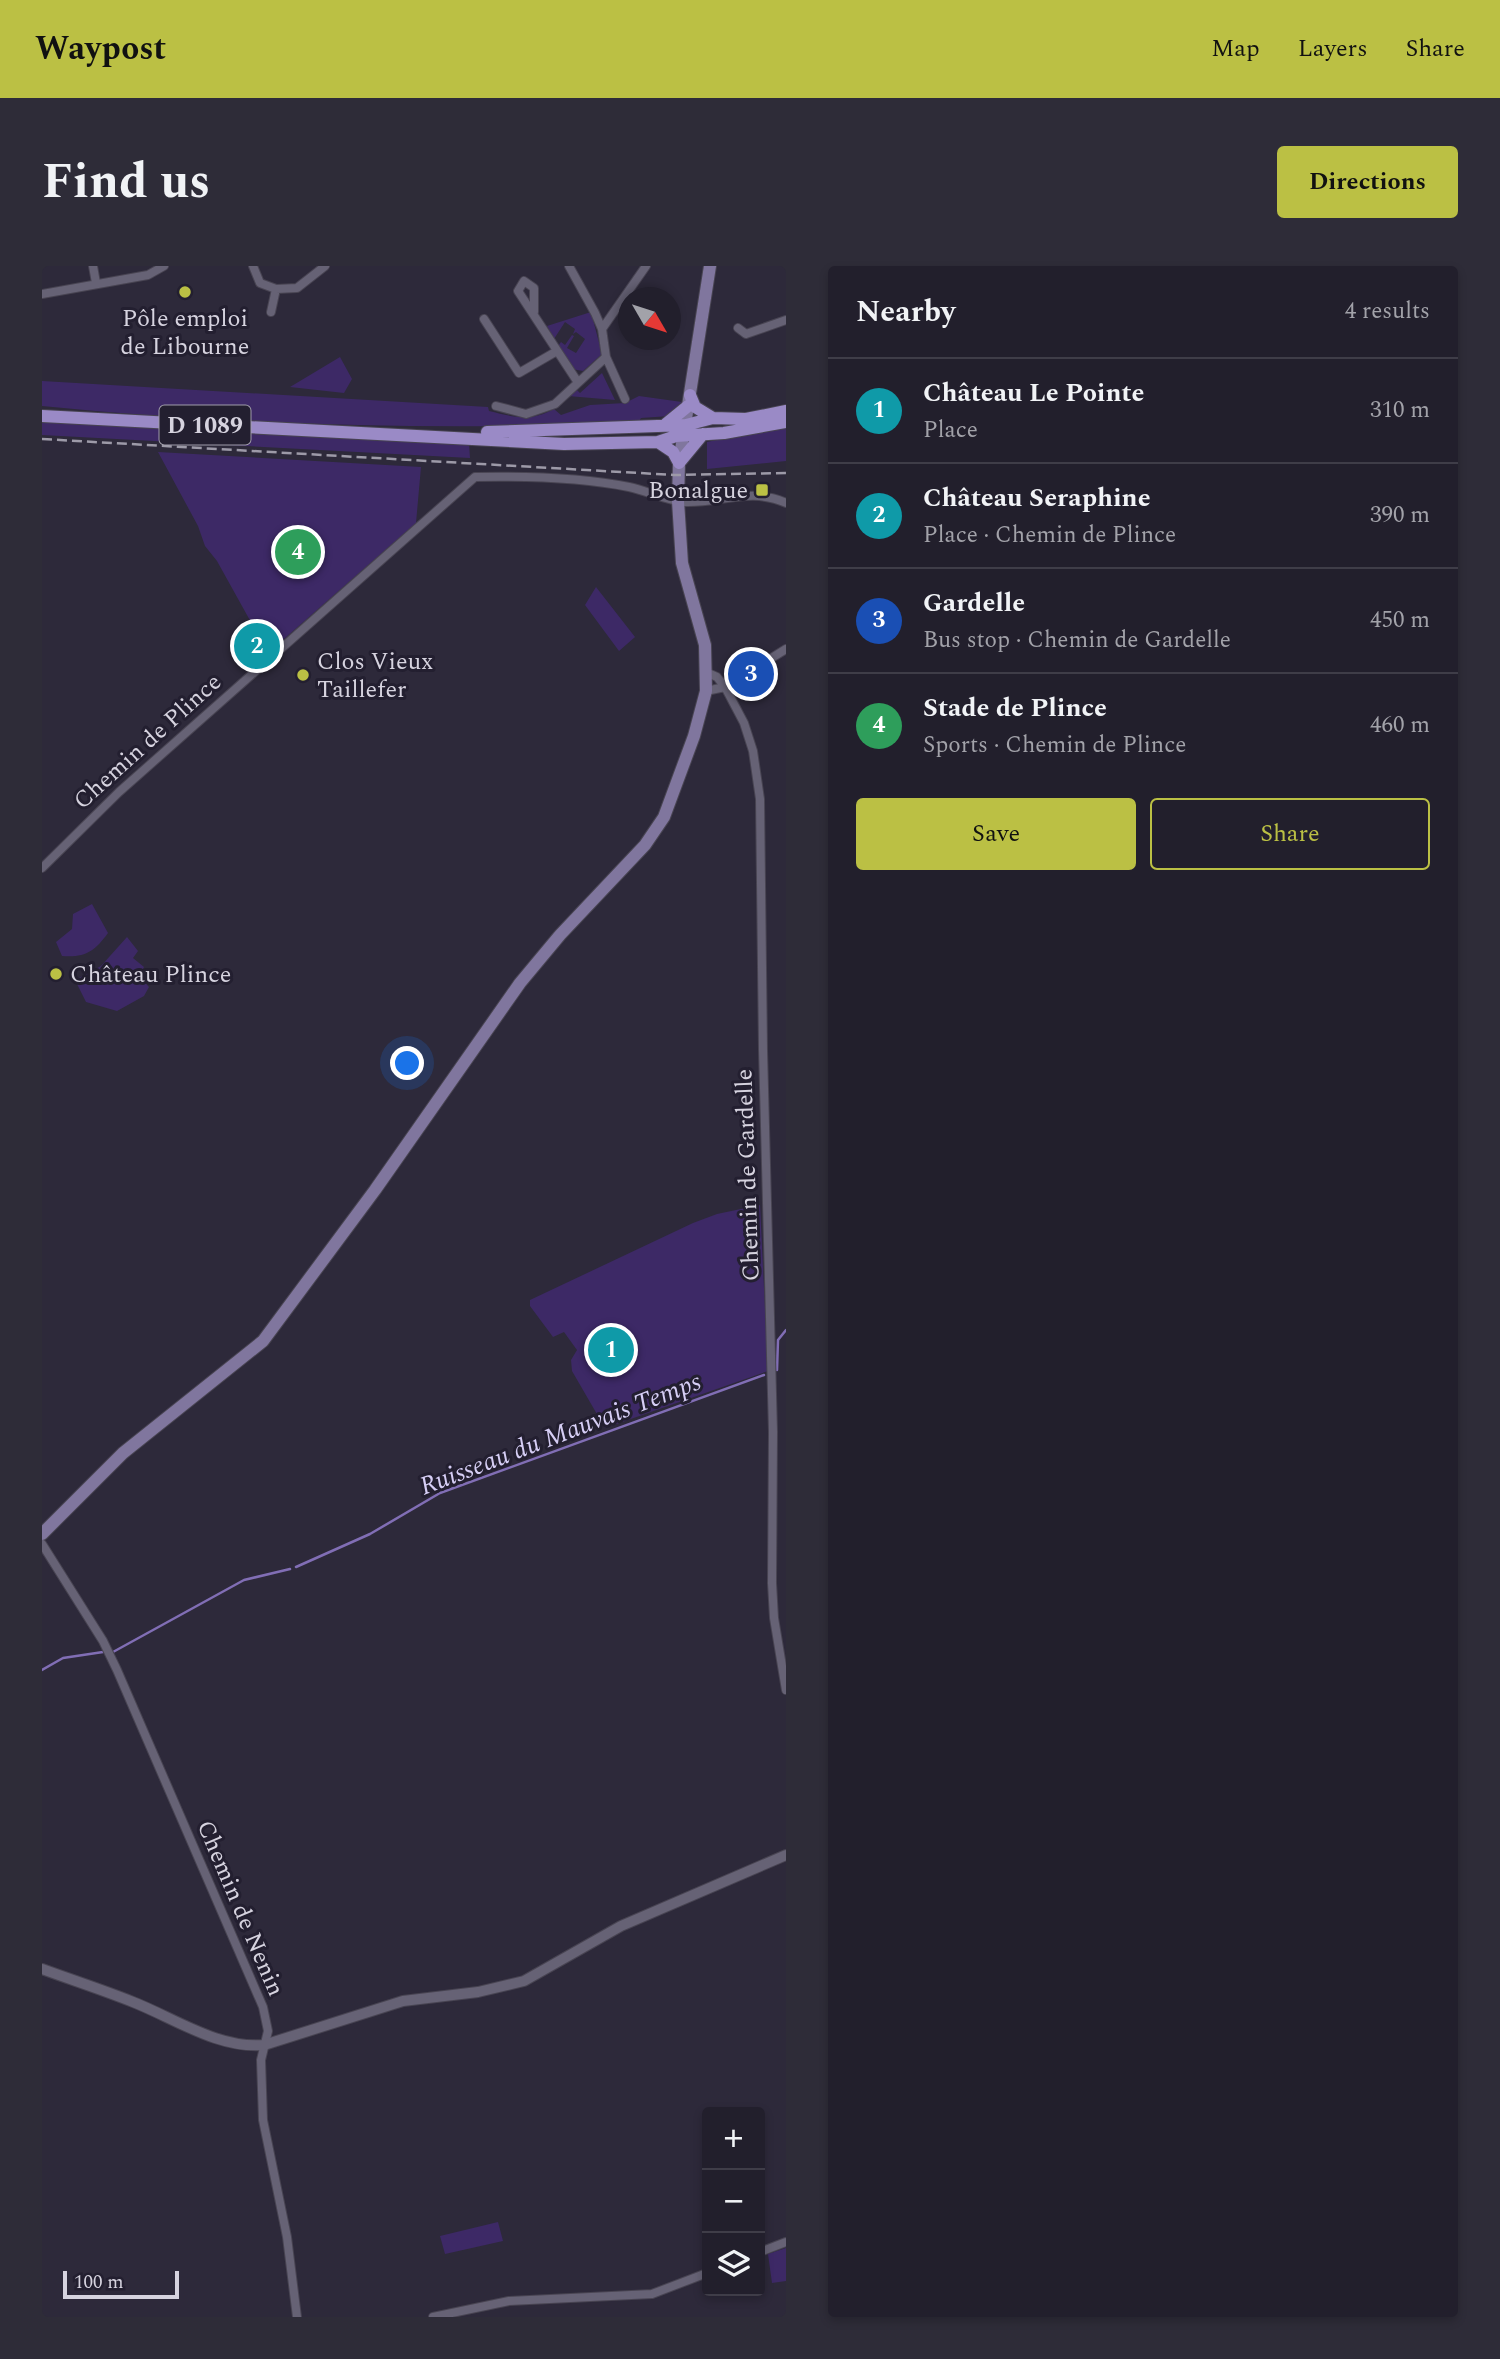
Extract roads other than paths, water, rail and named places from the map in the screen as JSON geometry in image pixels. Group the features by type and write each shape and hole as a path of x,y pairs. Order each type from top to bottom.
{"main road":[{"path":"42,1534 123,1453 263,1341 375,1190 520,983 645,845 664,817 694,736 708,673 705,645 682,563 678,501 679,463 710,266"},
{"path":"689,401 713,418"},
{"path":"666,424 689,401"},
{"name":"D 1089","path":"627,440 641,434 692,429 786,411"},
{"name":"D 1089","path":"42,416 564,444 627,440 658,442 713,418 746,419"},
{"name":"D 1089","path":"389,434 666,424 703,434 786,422"},
{"path":"679,463 703,434"},
{"path":"658,442 673,452 679,463"}],"street":[{"path":"93,266 96,283"},
{"path":"42,294 164,266"},
{"path":"253,266 260,283 276,289 297,288 325,266"},
{"path":"569,266 602,328 606,357 625,399"},
{"path":"602,328 646,266"},
{"path":"271,312 276,289"},
{"path":"534,312 577,381"},
{"path":"484,319 519,373 556,351"},
{"path":"738,328 747,334 786,320"},
{"path":"496,405 526,414 555,404 606,357"},
{"name":"Chemin de Plince","path":"42,868 119,792 472,479 577,480 629,487 678,501"},
{"path":"678,501 738,494 774,497 786,503"},
{"path":"706,691 725,687 786,649"},
{"name":"Chemin de Gardelle","path":"708,673 717,677 725,687 744,723 753,751 760,799 763,1050 773,1432 772,1583 774,1618 786,1690"},
{"name":"Chemin de Nenin","path":"42,1544 103,1641 255,1984 268,2031 261,2060 263,2120 287,2236 297,2317"},
{"path":"42,1969 132,2002 207,2035 249,2046 264,2045 403,2001 478,1992 524,1981 621,1926 786,1855"},
{"path":"765,2250 786,2242"},
{"path":"433,2317 509,2301 652,2294 702,2275"}],"waterway":[{"name":"Ruisseau du Mauvais Temps","path":"777,1370 778,1340 786,1330"},
{"name":"Ruisseau du Mauvais Temps","path":"296,1567 370,1534 440,1493 764,1375"},
{"name":"Ruisseau du Mauvais Temps","path":"113,1652 244,1580 290,1569"},
{"name":"Ruisseau du Mauvais Temps","path":"42,1670 63,1658 103,1652"}],"railway":[{"path":"42,439 674,475 786,473"}],"place":[{"name":"Pôle emploi de Libourne","path":"185,292"},
{"name":"Bonalgue","path":"762,490"},
{"name":"Stade de Plince","path":"298,552"},
{"name":"Château Seraphine","path":"257,646"},
{"name":"Gardelle","path":"751,674"},
{"name":"Clos Vieux Taillefer","path":"303,675"},
{"name":"Château Plince","path":"56,974"},
{"name":"Château Le Pointe","path":"611,1350"}]}
